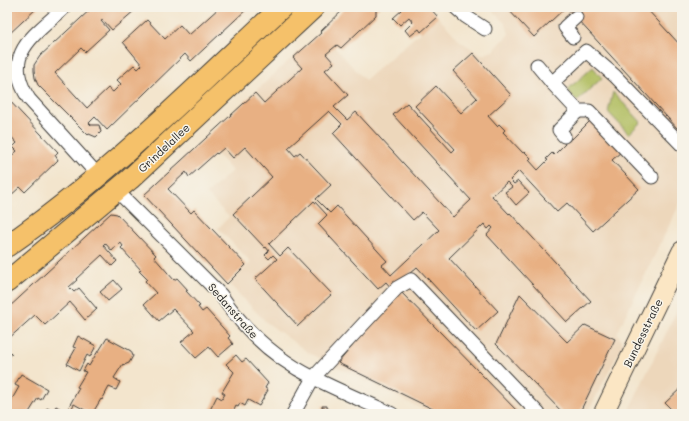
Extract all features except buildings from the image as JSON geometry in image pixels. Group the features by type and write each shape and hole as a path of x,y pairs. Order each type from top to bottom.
{"main road":[{"name":"Grindelallee","path":"7,246 55,212 132,146 282,7"},
{"name":"Grindelallee","path":"7,282 117,191 166,147 314,7"}],"street":[{"path":"65,7 26,43 22,49 18,63 20,82 29,99 98,175"},
{"path":"455,7 465,16 485,29"},
{"path":"576,17 565,27 586,51 616,76 682,145"},
{"path":"552,83 586,51"},
{"path":"536,65 578,111"},
{"path":"564,136 558,130 578,111 589,110 652,177"},
{"name":"Sedanstraße","path":"117,191 221,295 229,307 252,334 284,360 313,378 392,414"},
{"name":"Bundesstraße","path":"603,414 682,251"},
{"path":"293,414 313,378 397,288 411,280 539,414"}],"shaded area":[{"path":"488,7 682,7 682,199 617,333 623,344 587,414 432,414 309,353 266,322 229,284 251,262 218,228 229,217 207,194 232,171 204,139 320,32 365,80 438,17 460,41 482,55 493,51 509,34 506,24"},
{"path":"682,300 682,414 627,414"}],"green space":[{"path":"593,67 602,78 577,101 567,90"},
{"path":"613,92 641,122 629,134 608,112"}]}
